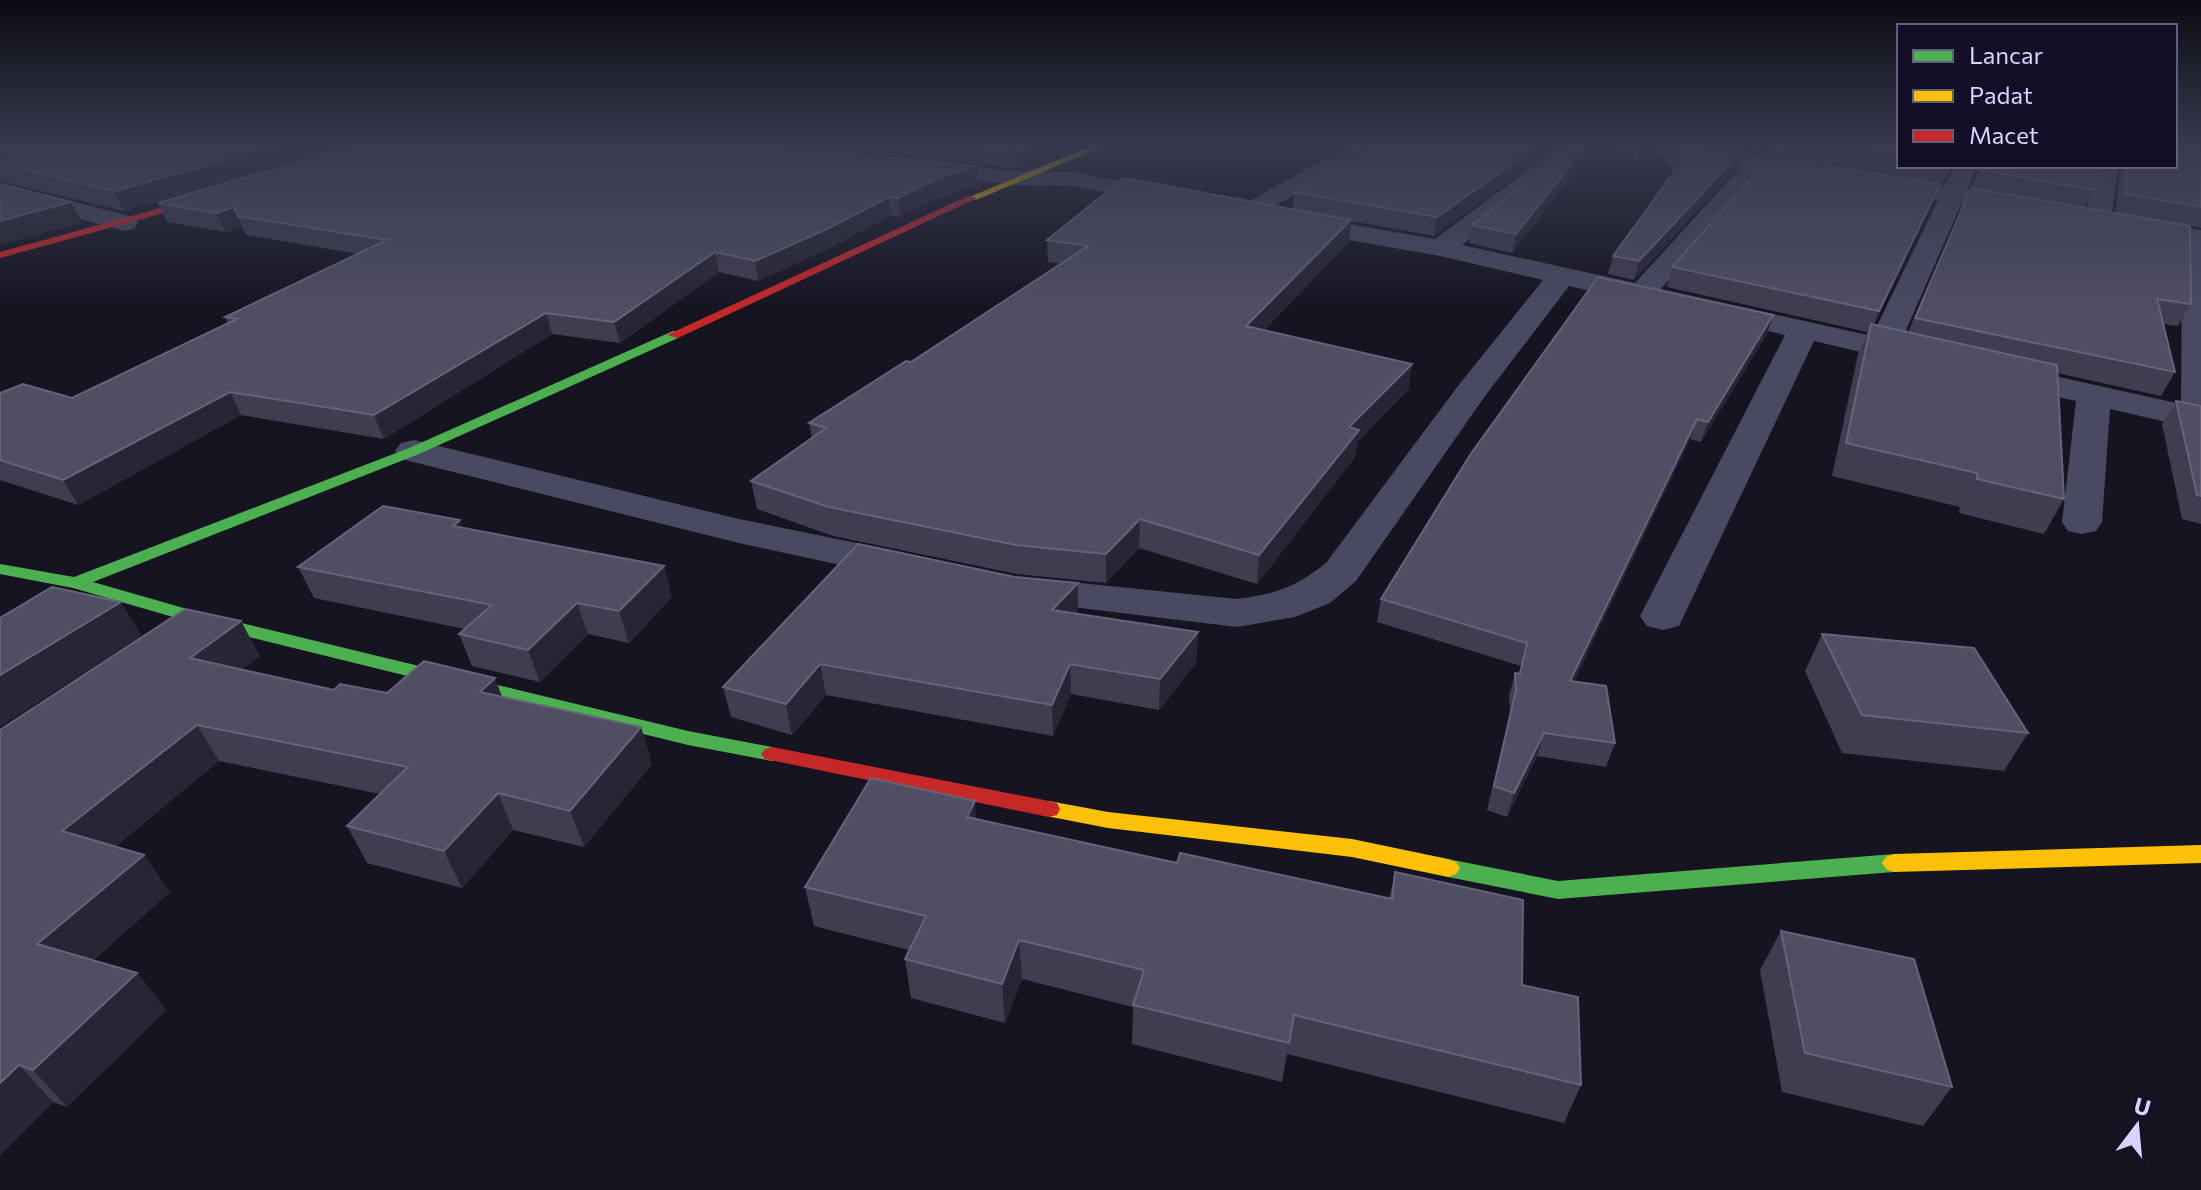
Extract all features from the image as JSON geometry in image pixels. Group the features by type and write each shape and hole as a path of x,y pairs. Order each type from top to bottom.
{"street":[{"path":"36,200 125,223"},
{"path":"0,255 203,200"},
{"path":"76,583 414,451 965,200"},
{"path":"1176,200 1188,202"},
{"path":"1246,213 1270,200"},
{"path":"1440,248 1504,200"},
{"path":"1642,293 1725,200"},
{"path":"1883,347 1951,200"},
{"path":"1217,208 1440,248 2200,419 2198,237 1979,200"},
{"path":"2098,220 2101,200"},
{"path":"987,583 1017,590 1237,613 1279,607 1314,594 1341,572 1473,389 1562,275"},
{"path":"1663,616 1804,329"},
{"path":"2082,522 2094,395"},
{"path":"414,451 739,531 940,573"},
{"path":"0,569 76,583 204,620 688,738 1108,820 1352,848 1558,890 1836,870 1922,860 2201,854"},
{"path":"153,654 204,620"}],"building":[{"path":"0,200 71,202 0,221"},
{"path":"170,200 884,200 755,261 715,252 614,322 546,313 374,415 230,392 63,480 0,460 0,393 23,384 72,398 237,319 225,317 387,240 238,216 234,207 216,213 158,203"},
{"path":"1097,200 1240,200 1351,220 1246,326 1412,364 1349,427 1359,430 1259,555 1140,519 1106,554 1016,545 829,507 751,481 826,428 809,423 906,361 911,362 1088,246 1047,240"},
{"path":"1337,200 1462,200 1437,217"},
{"path":"1504,200 1543,200 1516,234 1472,225"},
{"path":"1654,200 1697,200 1639,261 1613,256"},
{"path":"1732,200 1933,200 1879,311 1672,267"},
{"path":"1966,200 2037,200 2190,226 2191,304 2157,299 2175,372 1915,318"},
{"path":"2157,200 2201,200 2201,207"},
{"path":"1598,277 1773,315 1708,422 1697,419 1570,681 1606,686 1615,743 1544,733 1514,793 1494,786 1516,690 1515,673 1520,674 1527,643 1381,599 1470,455"},
{"path":"1871,324 2057,365 2064,499 1977,479 1977,473 1846,443"},
{"path":"2176,401 2201,406 2201,496 2197,495"},
{"path":"383,506 460,520 453,526 664,566 619,611 577,603 528,650 459,634 492,605 298,567"},
{"path":"858,544 1015,577 1078,583 1052,610 1198,632 1160,679 1070,664 1052,705 820,664 786,704 723,687"},
{"path":"52,587 121,602 0,675 0,618"},
{"path":"185,609 241,621 190,658 334,690 340,684 387,693 424,661 495,678 480,692 641,727 570,811 498,793 444,851 347,826 408,767 197,725 62,831 144,855 37,944 137,973 33,1070 19,1065 0,1083 0,730"},
{"path":"1822,634 1974,648 2028,733 1862,715"},
{"path":"871,778 975,801 967,817 1177,863 1180,853 1392,899 1395,872 1523,900 1522,985 1578,997 1581,1085 1294,1015 1289,1043 1133,1005 1144,970 1019,940 1002,984 905,959 926,916 805,887"},
{"path":"1781,931 1914,959 1952,1087 1805,1053"}],"traffic: fast":[{"path":"76,583 414,451 673,335"},
{"path":"0,569 76,583 204,620 688,738 772,754"},
{"path":"1448,868 1558,890 1894,863"}],"traffic: slow":[{"path":"1049,809 1108,820 1352,848 1448,868"},
{"path":"1894,863 2201,854"}],"traffic: jam":[{"path":"0,255 202,200"},
{"path":"673,335 969,200"},
{"path":"772,754 1049,809"}]}
